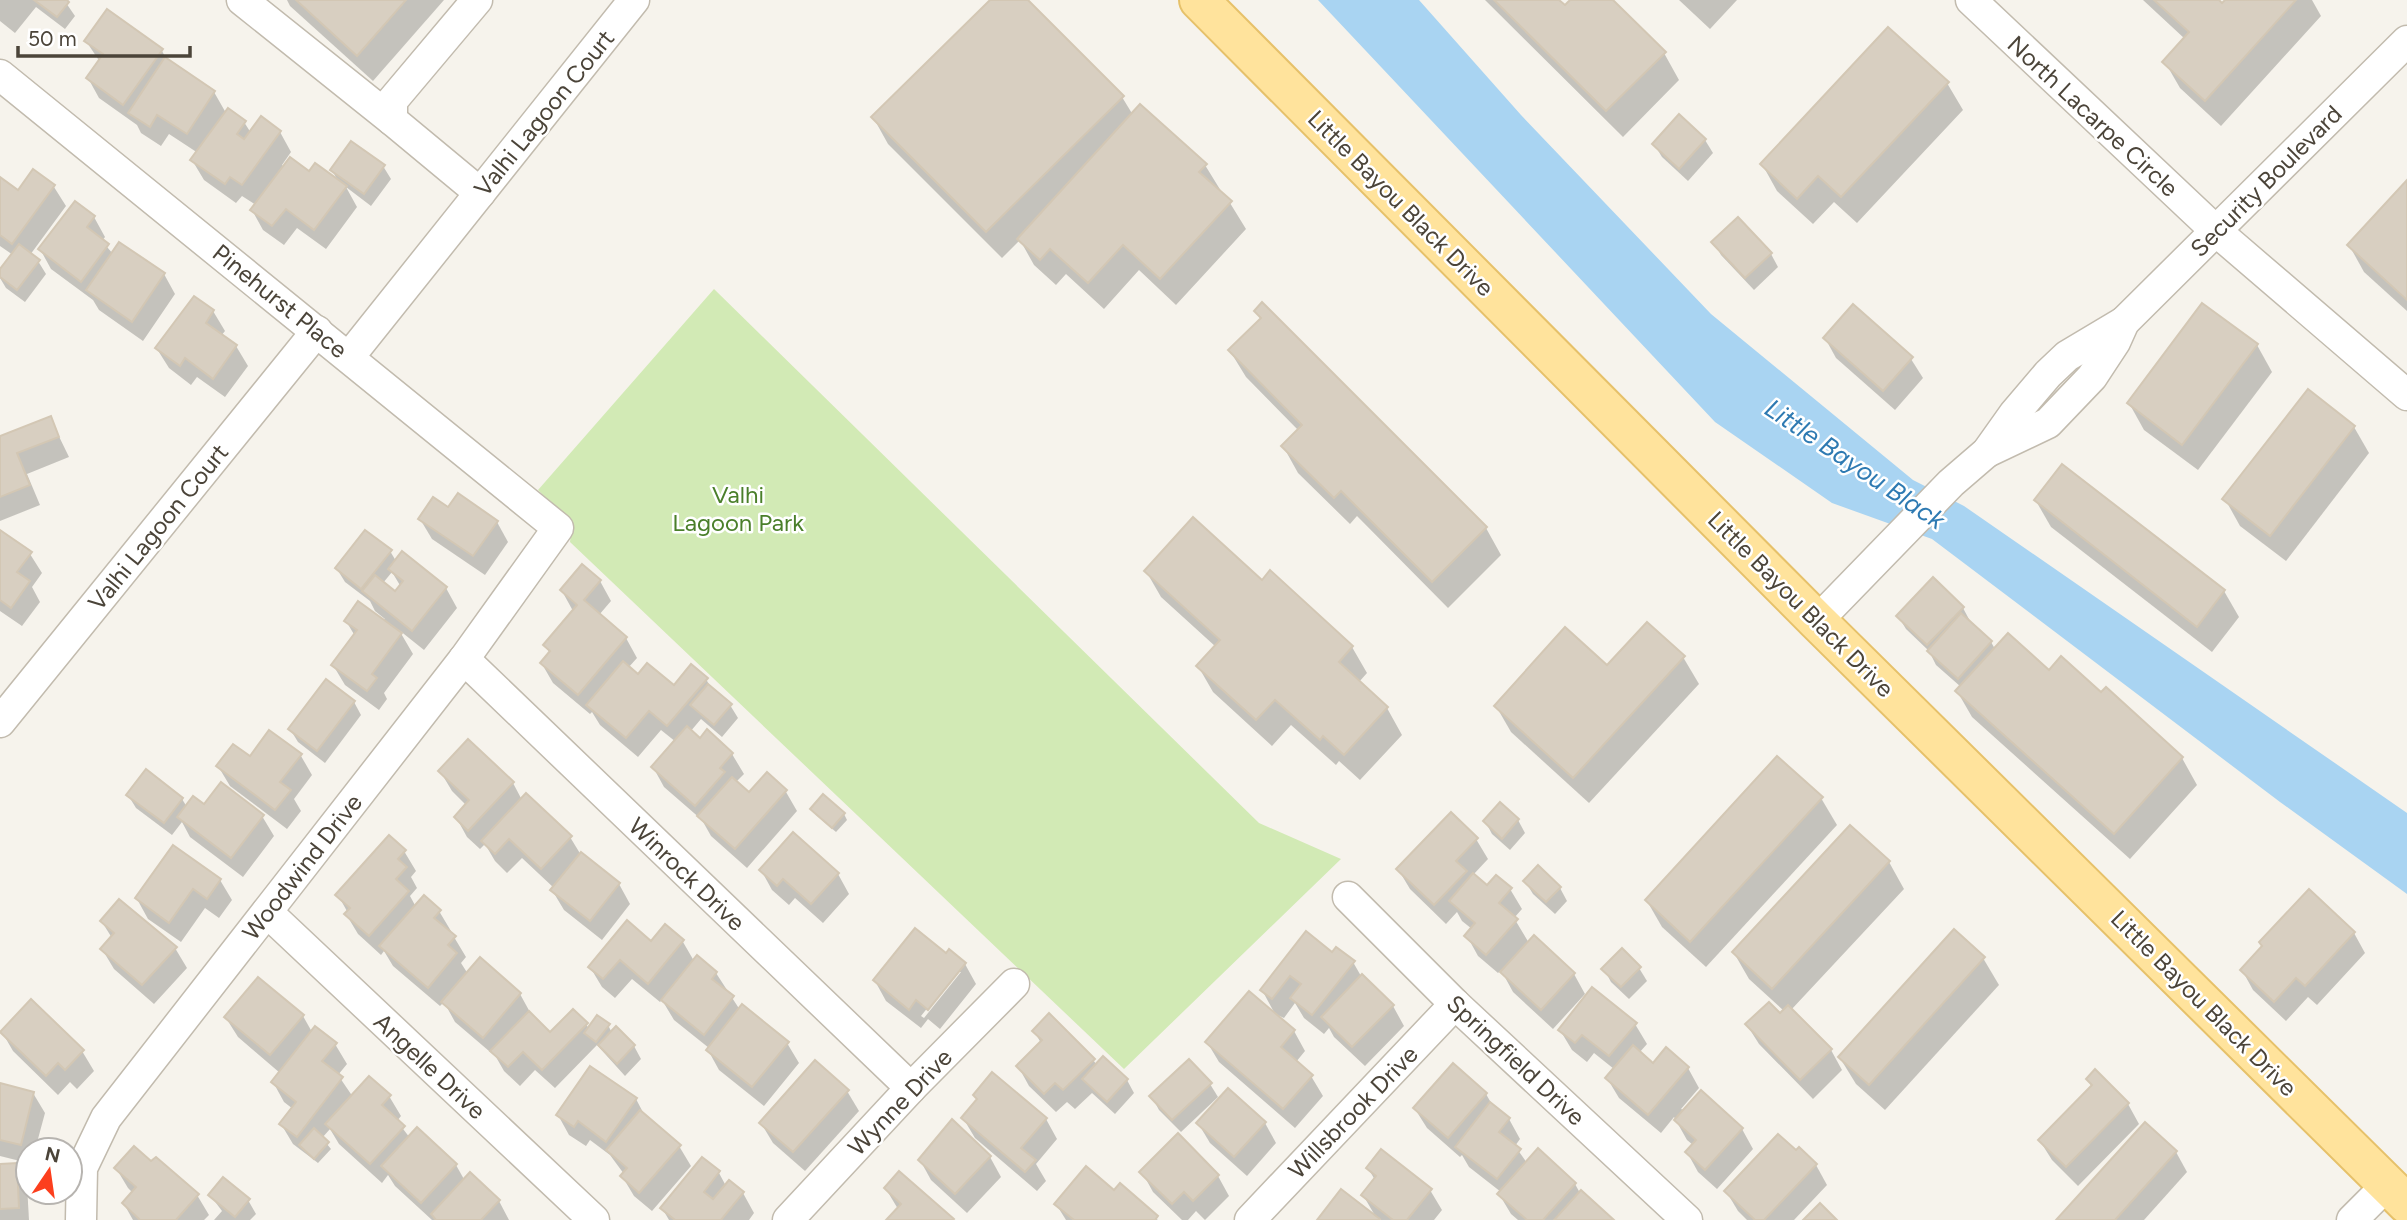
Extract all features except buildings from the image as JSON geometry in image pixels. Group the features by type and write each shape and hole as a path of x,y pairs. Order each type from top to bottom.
{"main road":[{"name":"Little Bayou Black Drive","path":"1199,0 2399,1204"}],"street":[{"path":"242,0 480,193"},
{"path":"392,120 392,101 477,0"},
{"name":"North Lacarpe Circle","path":"1971,0 2216,231 2407,395"},
{"name":"Valhi Lagoon Court","path":"349,357 480,193 626,3"},
{"name":"Security Boulevard","path":"1817,621 1951,483 1987,452 2048,423 2092,377 2115,342 2124,322 2407,41"},
{"name":"Pinehurst Place","path":"0,75 558,527"},
{"name":"Valhi Lagoon Court","path":"0,722 317,331"},
{"name":"Woodwind Drive","path":"81,1220 82,1168 106,1118 464,659 558,527"},
{"name":"Winrock Drive","path":"464,659 911,1088"},
{"name":"Springfield Drive","path":"1348,897 1455,1004 1687,1220"},
{"name":"Angelle Drive","path":"267,912 594,1220"},
{"name":"Wynne Drive","path":"788,1220 911,1088 1014,985"},
{"name":"Willsbrook Drive","path":"1250,1220 1455,1004"},
{"path":"2352,1220 2399,1204"}],"green space":[{"name":"Valhi Lagoon Park","path":"714,289 1259,823 1341,859 1124,1069 570,542 572,525 538,490"}],"water":[{"name":"Little Bayou Black","path":"1318,0 1419,0 1521,115 1711,314 1913,480 1964,506 2407,813 2407,894 2280,802 1932,539 1832,503 1715,422"}]}
